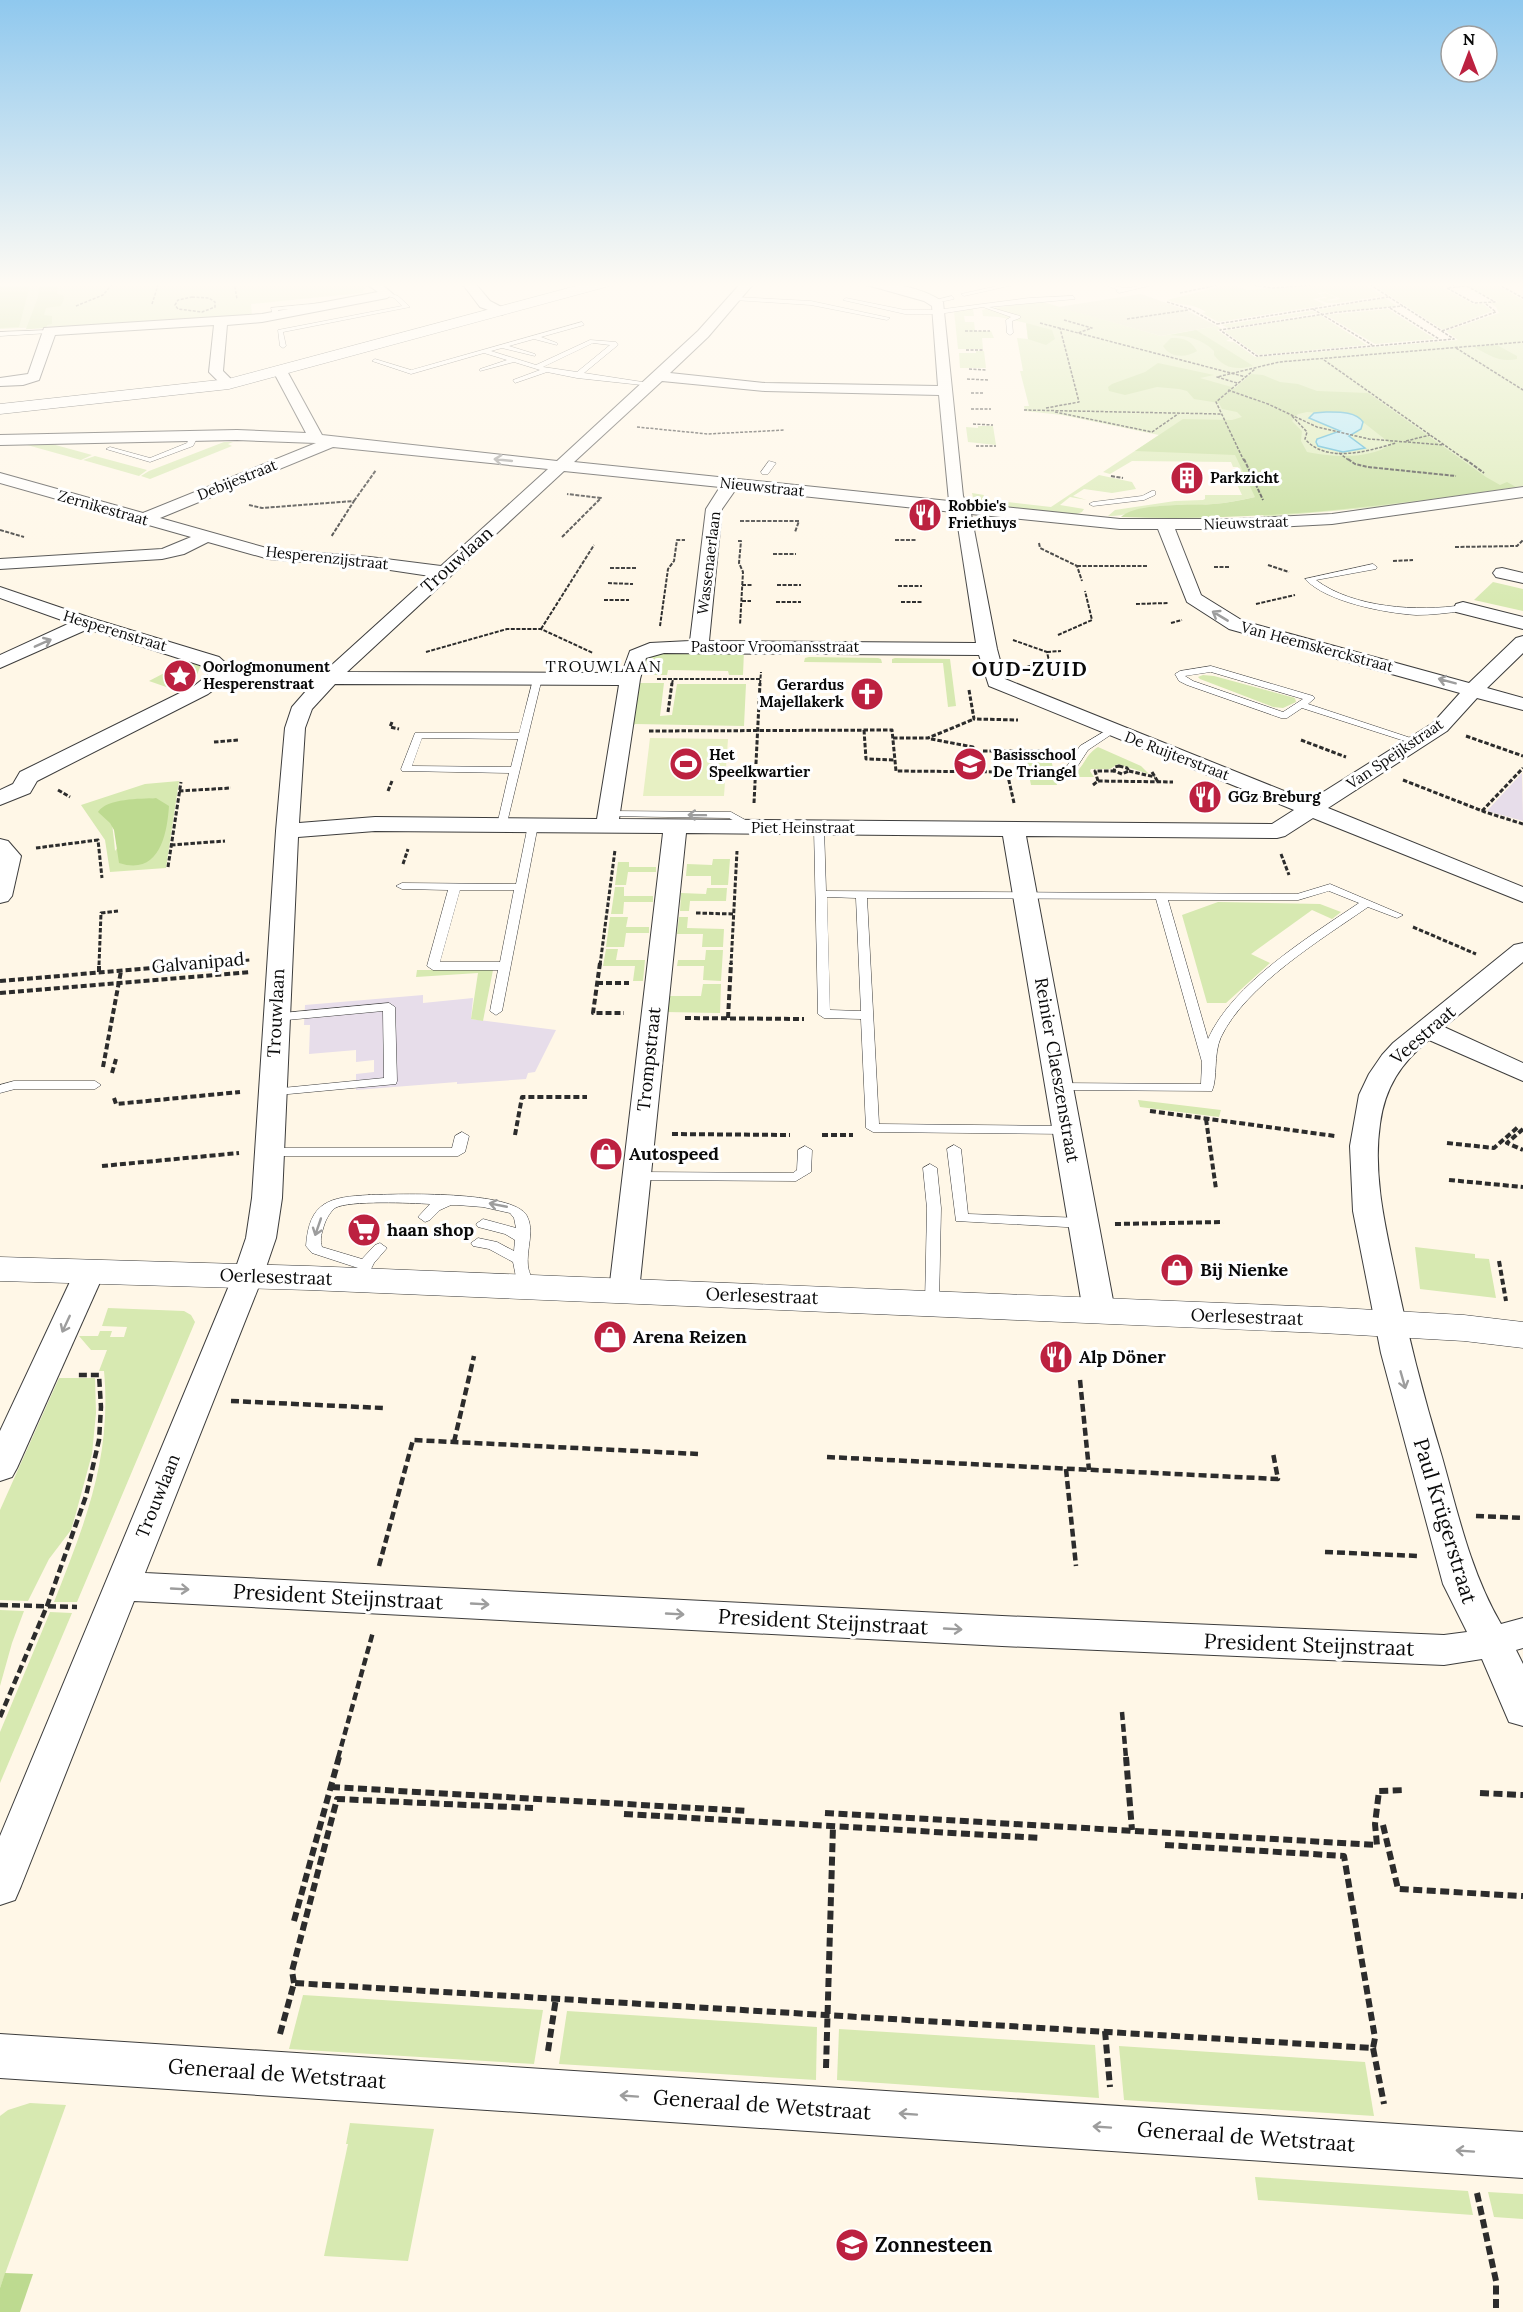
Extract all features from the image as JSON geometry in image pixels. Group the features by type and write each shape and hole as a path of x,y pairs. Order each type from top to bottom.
{"street":[{"path":"0,409 175,390"},
{"path":"292,390 323,440"},
{"name":"Trouwlaan","path":"0,1886 258,1250 266,1211 287,831 298,716 308,697 644,390"},
{"path":"896,390 946,391"},
{"name":"De Ruijterstraat","path":"946,391 955,496 965,520 985,640 996,682 1523,895"},
{"name":"Nieuwstraat","path":"0,440 194,436 323,440 731,484 756,483 1088,522 1165,525 1351,517 1523,492"},
{"name":"Debijestraat","path":"143,519 323,440"},
{"name":"Zernikestraat","path":"0,478 206,536"},
{"name":"Wassenaerlaan","path":"699,647 713,521 716,506 731,484"},
{"path":"1499,496 1523,509"},
{"name":"Van Heemskerckstraat","path":"1165,525 1193,598 1236,625 1523,704"},
{"path":"0,564 162,554 178,550 206,536"},
{"name":"Hesperenzijstraat","path":"206,536 269,554 444,572"},
{"path":"1502,573 1523,578"},
{"name":"Hesperenstraat","path":"0,592 87,623 212,661 219,666 218,677"},
{"path":"1463,608 1523,623"},
{"path":"0,662 87,623"},
{"name":"Pastoor Vroomansstraat","path":"630,675 634,659 644,651 664,647 761,647 985,640"},
{"name":"Van Speijkstraat","path":"1313,809 1440,727 1474,689 1523,642"},
{"path":"0,798 22,788 28,777 201,690 218,677 537,678 630,675 611,822"},
{"name":"Piet Heinstraat","path":"287,831 364,825 533,825 611,822 675,826 819,828 1013,816 1272,831 1284,829 1313,809"},
{"name":"Reinier Claeszenstraat","path":"1013,816 1099,1311"},
{"name":"Trompstraat","path":"624,1291 675,826"},
{"path":"0,896 9,860 9,856 2,848"},
{"name":"Veestraat","path":"1389,1323 1366,1200 1364,1140 1370,1102 1390,1062 1402,1048 1513,958"},
{"path":"1426,1029 1523,1073"},
{"name":"Oerlesestraat","path":"0,1269 248,1276 362,1272 525,1273 624,1291 1389,1323 1518,1334"},
{"path":"0,1468 90,1271"},
{"name":"Paul Krügerstraat","path":"1389,1323 1461,1584 1506,1637 1506,1671 1523,1710"},
{"name":"President Steijnstraat","path":"117,1597 376,1599 1432,1650 1467,1648 1506,1637"},
{"name":"Generaal de Wetstraat","path":"0,2056 1523,2155"}],"lane":[{"path":"110,449 150,460 190,444 194,436"},
{"path":"765,472 772,463"},
{"path":"1093,504 1144,498 1152,493"},
{"path":"1088,522 1093,504 1104,496"},
{"path":"1373,567 1309,579 1320,590 1394,611 1431,612 1463,608"},
{"path":"1211,669 1310,698 1301,705 1284,716 1190,683 1182,679 1180,674 1211,669"},
{"path":"502,825 537,678"},
{"path":"1301,705 1419,742"},
{"path":"1054,773 1071,768 1084,748 1112,730"},
{"path":"515,770 406,769 418,735 523,736"},
{"path":"611,822 731,815 746,827"},
{"path":"496,1011 533,825"},
{"path":"819,828 824,1014 866,1015"},
{"path":"402,886 521,887"},
{"path":"455,886 433,966 506,966"},
{"path":"820,894 1298,897 1330,887 1397,915"},
{"path":"861,894 873,1128 1068,1130"},
{"path":"1161,896 1208,1062"},
{"path":"1060,1086 1207,1088 1208,1062 1215,1037 1230,1015 1271,973 1300,949 1367,903"},
{"path":"272,1091 391,1081 389,1006 276,1017"},
{"path":"0,1089 14,1085 94,1085"},
{"path":"269,1152 458,1152 462,1136"},
{"path":"954,1149 961,1218 1084,1223"},
{"path":"637,1176 796,1177 804,1172 806,1150"},
{"path":"930,1168 934,1208 932,1304"},
{"path":"380,1248 362,1272 313,1246 327,1207 341,1201 369,1198 491,1204 514,1209 523,1224 525,1273"},
{"path":"425,1217 440,1204 449,1201"},
{"path":"483,1224 500,1227 523,1238"},
{"path":"478,1242 492,1245 525,1273"}],"path":[{"path":"1040,410 1079,402 1076,390"},
{"path":"1273,522 1216,402 1228,390 1334,431 1401,442 1444,445"},
{"path":"1366,390 1491,478"},
{"path":"977,393 982,393"},
{"path":"1024,410 1221,414"},
{"path":"1049,410 1152,432 1180,413"},
{"path":"1292,416 1307,432 1305,439 1310,446 1338,453 1362,452 1430,435"},
{"path":"607,424 708,434 785,430"},
{"path":"988,424 993,425"},
{"path":"990,446 996,446"},
{"path":"307,557 328,540 354,501 394,449"},
{"path":"1338,453 1355,464 1368,467 1462,477"},
{"path":"533,490 601,498 562,537"},
{"path":"249,505 262,508 354,501"},
{"path":"713,521 799,521 795,532"},
{"path":"895,540 917,540"},
{"path":"1455,548 1517,546 1523,540"},
{"path":"1039,543 1040,548 1077,566 1148,566"},
{"path":"541,629 594,545"},
{"path":"740,554 747,554"},
{"path":"773,554 796,554"},
{"path":"1389,561 1413,560"},
{"path":"1077,566 1082,581"},
{"path":"1214,567 1230,567"},
{"path":"610,568 636,568"},
{"path":"661,568 668,568"},
{"path":"608,584 633,584"},
{"path":"657,584 666,584"},
{"path":"742,585 752,585"},
{"path":"777,585 801,585"},
{"path":"898,586 921,586"},
{"path":"1249,605 1320,590"},
{"path":"1059,635 1092,620 1084,591"},
{"path":"604,600 629,600"},
{"path":"655,600 664,600"},
{"path":"742,601 751,601"},
{"path":"776,602 801,602"},
{"path":"901,602 923,602"},
{"path":"419,654 507,629 541,629 630,675 673,679 761,680"},
{"path":"985,640 1032,646 1047,652 1061,651"},
{"path":"1032,646 1040,643"},
{"path":"728,1018 734,914 758,732 761,647"},
{"path":"1047,652 1060,709"},
{"path":"669,712 673,679"},
{"path":"928,738 974,719"},
{"path":"1440,727 1523,756"},
{"path":"864,730 866,759 895,760"},
{"path":"621,731 892,730 896,771 1007,772 1013,816"},
{"path":"893,738 928,738 974,747 977,771"},
{"path":"214,742 239,740"},
{"path":"1301,740 1482,811 1523,824"},
{"path":"1114,771 1115,767 1122,766 1129,771 1155,777"},
{"path":"1482,811 1523,768"},
{"path":"1098,781 1095,771 1114,771 1122,774 1129,771"},
{"path":"1093,785 1098,781 1176,782"},
{"path":"168,867 181,782"},
{"path":"179,791 231,788"},
{"path":"611,822 593,1013 654,1017 818,1019 824,1014"},
{"path":"402,886 397,882 415,825"},
{"path":"1272,831 1298,897"},
{"path":"2,848 98,840 102,878"},
{"path":"171,845 225,841"},
{"path":"99,972 101,913 118,911"},
{"path":"665,913 734,914"},
{"path":"1397,915 1400,922 1513,958"},
{"name":"Galvanipad","path":"0,981 121,970 279,964"},
{"name":"Galvanipad","path":"0,993 279,964"},
{"path":"94,1085 101,1077 121,970"},
{"path":"112,1081 116,1059"},
{"path":"111,1090 116,1104 272,1091"},
{"path":"515,1135 522,1097 587,1097"},
{"path":"1140,1110 1364,1140"},
{"path":"1206,1119 1216,1189"},
{"path":"1447,1143 1494,1148 1518,1126"},
{"path":"821,1135 866,1135 873,1128"},
{"path":"1523,1129 1507,1143 1523,1150"},
{"path":"641,1133 798,1135"},
{"path":"102,1166 269,1152"},
{"path":"1449,1179 1523,1187"},
{"path":"1084,1223 1223,1222"},
{"path":"1499,1260 1518,1334"},
{"path":"0,1717 76,1529 95,1465 101,1407 99,1376 69,1375 80,1346 75,1339 60,1338"},
{"path":"454,1442 474,1356"},
{"path":"1080,1380 1089,1470"},
{"path":"197,1400 383,1408"},
{"path":"294,1921 331,1787 413,1440 698,1454"},
{"path":"827,1457 1278,1479 1273,1453"},
{"path":"1065,1468 1076,1566"},
{"path":"1441,1514 1523,1518"},
{"path":"1325,1552 1453,1558"},
{"path":"0,1605 46,1606 117,1597"},
{"path":"1122,1712 1132,1830"},
{"path":"331,1787 747,1811"},
{"path":"825,1813 1377,1845 1375,1824 1378,1791 1405,1790"},
{"path":"1480,1793 1523,1795"},
{"path":"270,2073 294,1983 292,1971 337,1799 533,1808"},
{"path":"624,1814 1040,1838"},
{"path":"825,2109 833,1826"},
{"path":"1383,1826 1398,1889 1523,1896"},
{"path":"1166,1845 1344,1856 1376,2038 1373,2048 1392,2146"},
{"path":"294,1983 1373,2048"},
{"path":"543,2090 556,1998"},
{"path":"1105,2031 1113,2128"},
{"path":"1468,2151 1496,2281 1496,2312"}],"shaded area":[{"path":"1522,773 1523,821 1487,811 1497,800"},
{"path":"423,995 423,1003 473,998 471,1019 556,1030 535,1072 528,1073 526,1079 356,1090 356,1074 374,1072 374,1060 356,1062 356,1050 309,1054 310,1025 304,1025 305,1005"}],"green space":[{"path":"1025,390 1523,390 1523,486 1390,506 1264,517 1255,497 1218,504 1153,507 1108,516 1115,510 1175,501 1203,500 1205,495 1242,495 1235,480 1240,480 1238,475 1242,475 1238,467 1233,467 1231,462 1132,461 1110,474 1103,472 1159,435 1062,415 1025,411 1024,406 1029,406"},
{"path":"1109,390 1145,390 1125,395"},
{"path":"1183,390 1314,390 1368,393 1486,477 1500,485 1507,482 1516,487 1368,507 1270,515 1121,517 1128,512 1151,507 1218,504 1255,497 1235,455 1135,451 1183,419 1232,420 1242,417 1237,412 1222,409 1219,403 1194,399 1187,391","holes":["1307,412 1354,415 1391,444 1362,455 1339,456 1307,452 1301,441 1302,431 1292,421 1298,414"]},
{"path":"978,426 993,426 996,445 968,442 966,427 978,428"},
{"path":"41,441 92,455 81,460 27,445"},
{"path":"224,442 233,442 228,444 232,446 150,479 141,476 149,471"},
{"path":"95,456 147,470 139,476 83,460"},
{"path":"1099,475 1132,482 1136,489 1112,493 1084,489 1073,496 1087,500 1070,497 1060,505 1084,509 1074,515 980,504 974,502 972,493 984,495 982,499 1051,507"},
{"path":"1493,582 1523,589 1523,611 1474,600"},
{"path":"744,651 743,675 729,675 728,671 668,670 667,675 642,675 645,659 659,652"},
{"path":"805,658 878,658 882,663 804,662"},
{"path":"892,659 950,659 956,706 948,707 943,663 892,663"},
{"path":"189,660 201,665 196,677 172,689 149,681"},
{"path":"1203,675 1295,698 1296,702 1283,708 1273,707 1198,677"},
{"path":"639,683 664,683 660,716 672,715 677,684 746,684 744,726 635,724 632,727"},
{"name":"Het Speelkwartier","path":"650,738 728,739 724,796 643,796"},
{"path":"1098,747 1141,766 1149,774 1118,764 1110,769 1091,769 1094,777 1069,777"},
{"path":"1025,755 1050,755 1057,785 1031,785"},
{"path":"179,781 166,868 110,872 105,840 81,805 145,784","holes":["156,798 115,851 113,804"]},
{"path":"156,798 169,806 166,829 158,850 143,864 119,863 114,830 98,812 102,807 116,802"},
{"path":"713,859 730,859 728,885 711,885 711,876 686,876 687,864 712,865"},
{"path":"618,862 629,862 629,867 656,867 656,872 628,872 626,885 615,885"},
{"path":"615,887 624,887 624,896 653,896 653,902 624,902 623,914 611,914"},
{"path":"707,888 727,888 726,901 690,901 689,911 680,911 681,893 706,894"},
{"path":"1218,902 1320,904 1341,912 1332,919 1312,910 1251,954 1270,963 1226,1003 1207,1003 1182,915"},
{"path":"610,917 628,917 626,927 649,927 649,933 626,933 624,947 606,947"},
{"path":"679,917 688,917 687,928 724,929 723,947 702,947 703,934 677,934"},
{"path":"606,949 618,949 616,960 645,960 643,981 633,981 635,966 603,966"},
{"path":"706,950 723,950 721,981 703,980 704,966 677,966 678,960 705,960"},
{"path":"417,970 493,970 483,1021 471,1019 478,973 416,977"},
{"path":"703,984 721,984 720,1013 666,1012 668,996 701,996"},
{"path":"1138,1100 1221,1110 1219,1117 1140,1107"},
{"path":"1415,1247 1475,1254 1475,1258 1489,1259 1496,1298 1420,1289"},
{"path":"108,1308 184,1311 191,1315 195,1322 77,1602 54,1602 94,1490 104,1433 104,1371 99,1371 107,1350 91,1350 79,1336 98,1336 100,1331 112,1331 110,1337 124,1337 127,1327 102,1326"},
{"path":"59,1378 95,1378 96,1413 92,1454 71,1530 49,1559 28,1601 0,1600 0,1510"},
{"path":"0,1610 24,1611 0,1686"},
{"path":"50,1612 72,1613 0,1783 0,1732"},
{"path":"303,1995 543,2010 534,2064 289,2049"},
{"path":"567,2011 817,2027 816,2080 559,2064"},
{"path":"839,2029 1095,2045 1099,2098 837,2080"},
{"path":"1119,2046 1365,2062 1374,2116 1124,2100"},
{"path":"30,2103 66,2105 0,2288 0,2116 8,2110"},
{"path":"350,2123 434,2129 408,2261 324,2256 348,2144 346,2144"},
{"path":"1255,2177 1468,2191 1473,2215 1258,2200"},
{"path":"1488,2192 1523,2194 1523,2219 1494,2217"},
{"path":"5,2273 33,2274 20,2312 0,2312 0,2288"}],"water":[{"path":"1314,413 1346,413 1360,418 1363,422 1361,429 1349,436 1365,448 1343,452 1318,446 1317,439 1340,431 1309,418"}],"place":[{"name":"Parkzicht","path":"1187,478"},
{"name":"Robbie's Friethuys","path":"925,515"},
{"name":"Oorlogmonument Hesperenstraat","path":"180,676"},
{"name":"Gerardus Majellakerk","path":"867,694"},
{"name":"Het Speelkwartier","path":"686,764"},
{"name":"Basisschool De Triangel","path":"970,764"},
{"name":"GGz Breburg","path":"1205,797"},
{"name":"Autospeed","path":"606,1154"},
{"name":"haan shop","path":"364,1230"},
{"name":"Bij Nienke","path":"1177,1270"},
{"name":"Arena Reizen","path":"610,1337"},
{"name":"Alp Döner","path":"1056,1357"},
{"name":"Zonnesteen","path":"852,2245"}],"district":[{"name":"TROUWLAAN","path":"604,666"},
{"name":"OUD-ZUID","path":"1030,669"}]}
